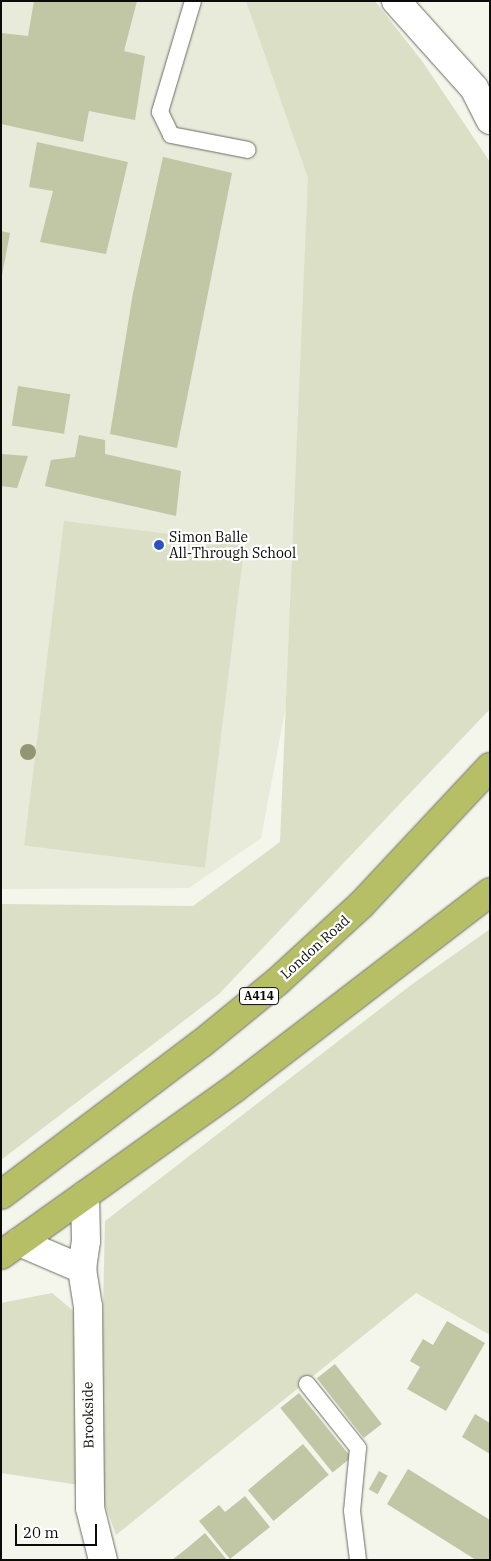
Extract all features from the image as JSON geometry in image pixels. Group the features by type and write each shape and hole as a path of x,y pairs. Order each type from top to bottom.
{"highway":[{"name":"London Road","path":"1,1196 201,1044 278,981 361,905 490,767"},
{"path":"10,1249 310,1032 490,892"}],"street":[{"path":"396,1 482,81 490,120"},
{"name":"Brookside","path":"85,1195 86,1241 82,1269 88,1306 90,1508 103,1560"},
{"path":"10,1249 82,1269"}],"lane":[{"path":"193,1 160,112 171,135 248,150"},
{"path":"307,1384 358,1448 352,1510 358,1560"}],"shaded area":[{"name":"Simon Balle All-Through School","path":"1,1 250,1 371,253 261,838 189,888 1,889"},
{"path":"246,1 375,1 422,61 490,162 490,709 219,994 1,1160 1,904 193,906 280,842 308,178"},
{"path":"64,521 245,543 205,868 24,846"},
{"path":"490,929 490,1335 416,1293 116,1535 99,1488 105,1221 411,985"},
{"path":"52,1293 76,1313 79,1485 1,1473 1,1303"}],"building":[{"path":"34,1 137,1 124,51 145,56 135,120 89,111 83,142 1,124 1,33 28,36"},
{"path":"37,142 128,162 106,254 40,242 53,191 29,187"},
{"path":"163,157 232,173 177,448 110,434 133,293"},
{"path":"1,231 10,233 2,275 1,275"},
{"path":"18,386 70,394 64,434 12,426"},
{"path":"79,435 105,440 105,454 181,471 176,516 45,486 51,460 75,457"},
{"path":"1,454 28,456 17,488 1,486"},
{"path":"447,1321 485,1343 446,1411 407,1389 420,1367 410,1361 423,1339 433,1345"},
{"path":"335,1364 382,1424 364,1438 317,1378"},
{"path":"299,1393 351,1458 333,1473 280,1408"},
{"path":"475,1414 490,1423 490,1454 462,1437"},
{"path":"303,1444 329,1475 274,1521 248,1490"},
{"path":"408,1469 490,1520 490,1560 476,1560 387,1504"},
{"path":"379,1471 388,1476 378,1494 369,1489"},
{"path":"245,1496 270,1527 230,1559 199,1521 219,1505 225,1512"},
{"path":"205,1533 227,1560 172,1560 186,1549"}],"place":[{"name":"Simon Balle All-Through School","path":"159,545"}]}
